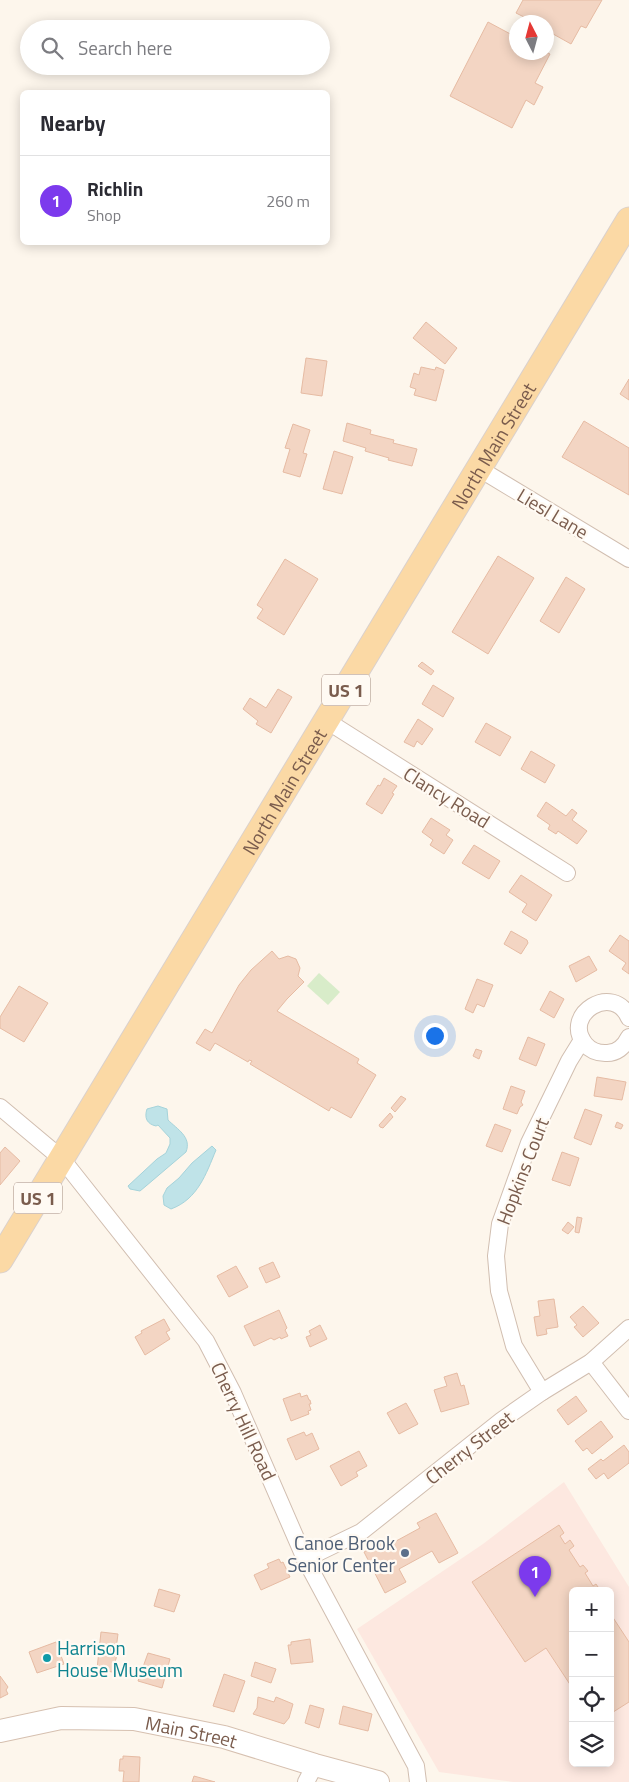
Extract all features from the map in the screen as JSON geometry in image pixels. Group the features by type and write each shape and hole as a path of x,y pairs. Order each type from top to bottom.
{"main road":[{"name":"North Main Street","path":"0,1260 629,220"},
{"name":"Main Street","path":"0,1731 61,1718 134,1719 224,1737 310,1774 378,1782"}],"street":[{"name":"Liesl Lane","path":"478,468 629,559"},
{"name":"Clancy Road","path":"327,721 567,873"},
{"path":"629,1018 622,1008 613,1003 602,1002 593,1005 585,1011 580,1020 579,1030 582,1040 588,1048 597,1053 608,1054 617,1051 625,1044 629,1037"},
{"name":"Hopkins Court","path":"542,1392 514,1346 499,1291 496,1256 500,1224 530,1143 569,1060 582,1040"},
{"name":"Cherry Hill Road","path":"0,1107 62,1159 206,1341 233,1393 305,1559 416,1766 418,1782"},
{"name":"Cherry Street","path":"305,1559 361,1532 502,1420 542,1392 592,1362 629,1328"},
{"path":"592,1362 629,1411"}],"shaded area":[{"path":"564,1482 629,1587 629,1782 513,1782 439,1772 357,1629 483,1544"}],"green space":[{"path":"319,973 340,992 328,1005 307,986"}],"water":[{"path":"158,1106 167,1109 168,1120 185,1138 187,1142 186,1152 140,1191 130,1189 128,1186 166,1153 170,1144 170,1138 158,1125 150,1124 146,1118 147,1109"},
{"path":"212,1146 216,1150 200,1185 180,1205 171,1209 164,1205 163,1196 167,1188"}],"building":[{"path":"523,0 602,0 586,28 581,26 571,44 554,34 554,15 520,15 516,13"},
{"path":"488,22 509,33 509,60 547,60 535,83 543,87 534,105 526,100 512,128 450,96"},
{"path":"426,322 457,348 445,364 413,338"},
{"path":"306,358 327,361 322,396 301,393"},
{"path":"421,367 435,370 436,367 444,370 436,401 414,395 416,389 410,387 414,373 419,375"},
{"path":"629,379 629,400 620,394"},
{"path":"584,421 629,448 629,495 562,457"},
{"path":"347,423 371,430 370,434 394,440 393,443 417,449 412,466 388,460 389,458 365,451 366,448 343,441"},
{"path":"293,424 310,430 303,453 307,454 300,477 283,472 290,449 285,448"},
{"path":"334,451 353,457 342,494 323,489"},
{"path":"498,556 534,578 488,654 452,632"},
{"path":"285,559 318,579 284,635 257,618 263,609 257,605"},
{"path":"566,577 585,589 559,633 540,621"},
{"path":"422,662 434,671 431,675 418,666"},
{"path":"433,685 454,698 443,717 422,704"},
{"path":"278,689 292,697 271,733 256,724 258,721 243,709 250,698 266,708"},
{"path":"418,719 433,729 422,745 417,741 414,747 404,742"},
{"path":"486,723 511,737 500,756 475,742"},
{"path":"531,751 555,765 545,783 521,769"},
{"path":"384,778 397,786 382,814 366,804"},
{"path":"546,802 566,816 572,809 577,813 572,820 587,831 577,844 558,831 556,834 548,829 550,825 537,816"},
{"path":"431,818 450,830 446,835 453,840 444,854 430,845 433,840 422,832"},
{"path":"474,845 500,861 489,879 462,863"},
{"path":"521,875 552,895 536,921 522,912 527,904 509,892"},
{"path":"511,931 527,940 528,943 521,954 504,944"},
{"path":"620,935 629,941 629,974 622,969 626,963 609,951"},
{"path":"272,951 279,959 288,956 296,959 300,968 298,976 304,982 277,1011 359,1059 357,1063 376,1075 351,1118 331,1107 329,1111 250,1064 252,1061 249,1060 248,1062 215,1043 210,1051 196,1043 205,1029 212,1033 239,985 251,970"},
{"path":"589,956 597,970 576,982 569,966"},
{"path":"477,979 493,985 484,1007 477,1004 473,1013 465,1009"},
{"path":"19,986 48,1003 24,1042 0,1028 0,1017"},
{"path":"550,991 564,999 554,1018 540,1010"},
{"path":"528,1037 545,1044 536,1066 519,1059"},
{"path":"476,1049 482,1051 479,1059 473,1056"},
{"path":"597,1077 626,1082 622,1100 594,1096"},
{"path":"511,1086 525,1091 521,1102 523,1105 517,1114 503,1109"},
{"path":"401,1096 406,1099 395,1112 391,1108"},
{"path":"585,1109 602,1115 591,1145 574,1138"},
{"path":"390,1113 393,1117 383,1128 380,1127 379,1125"},
{"path":"617,1122 623,1125 621,1129 615,1127"},
{"path":"495,1124 511,1130 502,1152 486,1146"},
{"path":"5,1147 20,1161 0,1185 0,1153"},
{"path":"562,1152 579,1158 570,1186 552,1180"},
{"path":"577,1217 582,1218 579,1233 575,1232"},
{"path":"568,1222 574,1227 568,1234 562,1230"},
{"path":"273,1262 280,1277 266,1283 259,1268"},
{"path":"236,1266 248,1287 229,1297 217,1276"},
{"path":"554,1299 558,1327 546,1329 547,1334 537,1336 534,1317 540,1316 538,1301"},
{"path":"583,1306 599,1323 583,1337 574,1327 577,1325 570,1317"},
{"path":"279,1310 287,1328 285,1330 288,1336 274,1340 271,1338 254,1346 244,1326"},
{"path":"164,1319 170,1330 166,1332 170,1339 145,1355 135,1337 142,1333 141,1331"},
{"path":"320,1325 327,1339 310,1347 306,1337 311,1335 309,1331"},
{"path":"457,1373 461,1386 464,1385 469,1404 441,1412 434,1390 447,1386 444,1377"},
{"path":"300,1393 301,1397 307,1395 310,1400 311,1410 308,1411 309,1414 291,1421 283,1399"},
{"path":"576,1396 587,1411 568,1425 557,1410"},
{"path":"406,1403 418,1424 399,1434 387,1413"},
{"path":"601,1421 613,1437 592,1454 587,1448 583,1451 575,1441"},
{"path":"304,1432 306,1436 312,1433 319,1449 296,1460 287,1439"},
{"path":"624,1445 629,1452 629,1463 608,1479 604,1473 596,1479 588,1469 601,1459 603,1461"},
{"path":"359,1451 367,1466 356,1472 358,1476 341,1486 330,1466"},
{"path":"436,1513 458,1553 439,1563 432,1551 399,1569 406,1582 385,1593 364,1552 384,1541 387,1546 420,1528 417,1523"},
{"path":"559,1525 564,1533 560,1536 565,1544 570,1540 574,1546 569,1550 580,1567 583,1565 588,1571 585,1573 593,1586 596,1584 598,1587 569,1587 569,1683 546,1648 525,1662 472,1582"},
{"path":"279,1559 281,1563 283,1562 290,1577 261,1590 254,1575 269,1568 267,1564"},
{"path":"159,1589 180,1595 174,1612 154,1606"},
{"path":"614,1619 629,1642 629,1702 614,1711"},
{"path":"101,1632 118,1634 116,1649 118,1652 112,1672 97,1669"},
{"path":"310,1639 313,1662 291,1664 288,1645 291,1645 291,1642"},
{"name":"Harrison House Museum","path":"56,1642 64,1664 37,1673 29,1652"},
{"path":"148,1653 170,1659 162,1688 138,1681"},
{"path":"255,1662 276,1669 271,1683 251,1676"},
{"path":"224,1674 245,1681 234,1712 213,1706"},
{"path":"0,1676 8,1687 6,1690 8,1694 0,1698"},
{"path":"258,1697 274,1702 276,1697 293,1704 289,1718 284,1724 253,1714 257,1708"},
{"path":"310,1705 324,1709 319,1728 305,1723"},
{"path":"343,1706 372,1714 368,1731 339,1724"},
{"path":"123,1756 140,1757 139,1782 123,1782 124,1771 119,1771 120,1759 123,1759"},
{"path":"194,1776 215,1782 192,1782"}],"place":[{"name":"Canoe Brook Senior Center","path":"405,1553"},
{"name":"Richlin","path":"535,1597"},
{"name":"Harrison House Museum","path":"47,1658"}]}
